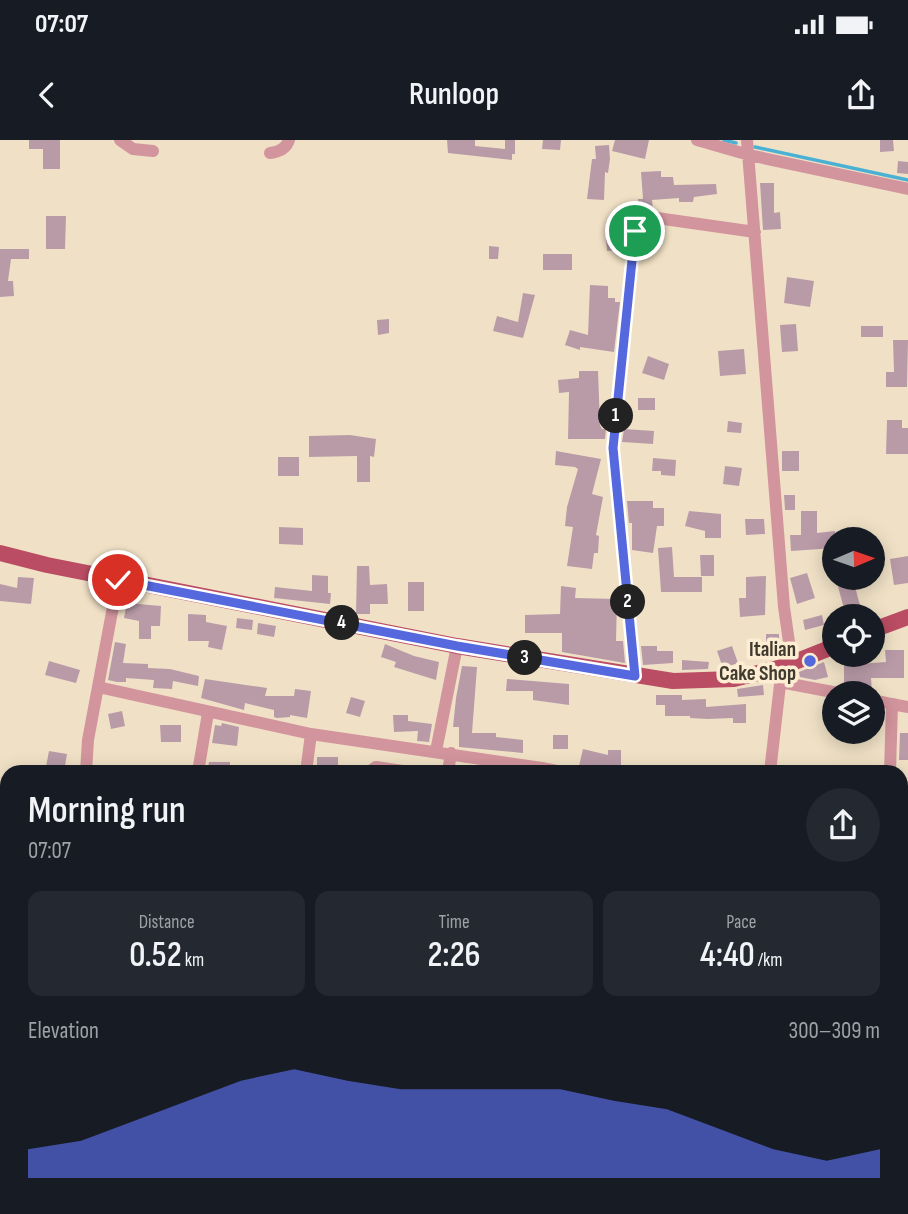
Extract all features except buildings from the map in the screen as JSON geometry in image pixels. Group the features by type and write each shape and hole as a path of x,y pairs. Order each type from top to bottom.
{"main road":[{"path":"0,553 118,580 457,646 673,681 734,679 785,671 822,652"},
{"path":"885,626 908,617"}],"street":[{"path":"120,140 133,149 153,151"},
{"path":"270,153 278,152 289,140"},
{"path":"697,140 737,145 749,155 908,189"},
{"path":"747,140 784,607 785,671 771,765"},
{"path":"635,676 613,448 637,221 641,217 650,217 755,232"},
{"path":"87,765 118,580"},
{"path":"436,751 457,646"},
{"path":"785,671 822,686"},
{"path":"98,687 311,734 451,753 515,765"},
{"path":"885,703 908,707"},
{"path":"890,765 892,704"},
{"path":"199,765 208,713"},
{"path":"307,765 311,734"},
{"path":"449,765 451,753"}],"waterway":[{"path":"724,140 736,143"},
{"path":"755,147 908,180"}],"place":[{"name":"Italian Cake Shop","path":"810,661"}],"route":[{"path":"118,580 457,646 635,676 613,448 635,231"}]}
